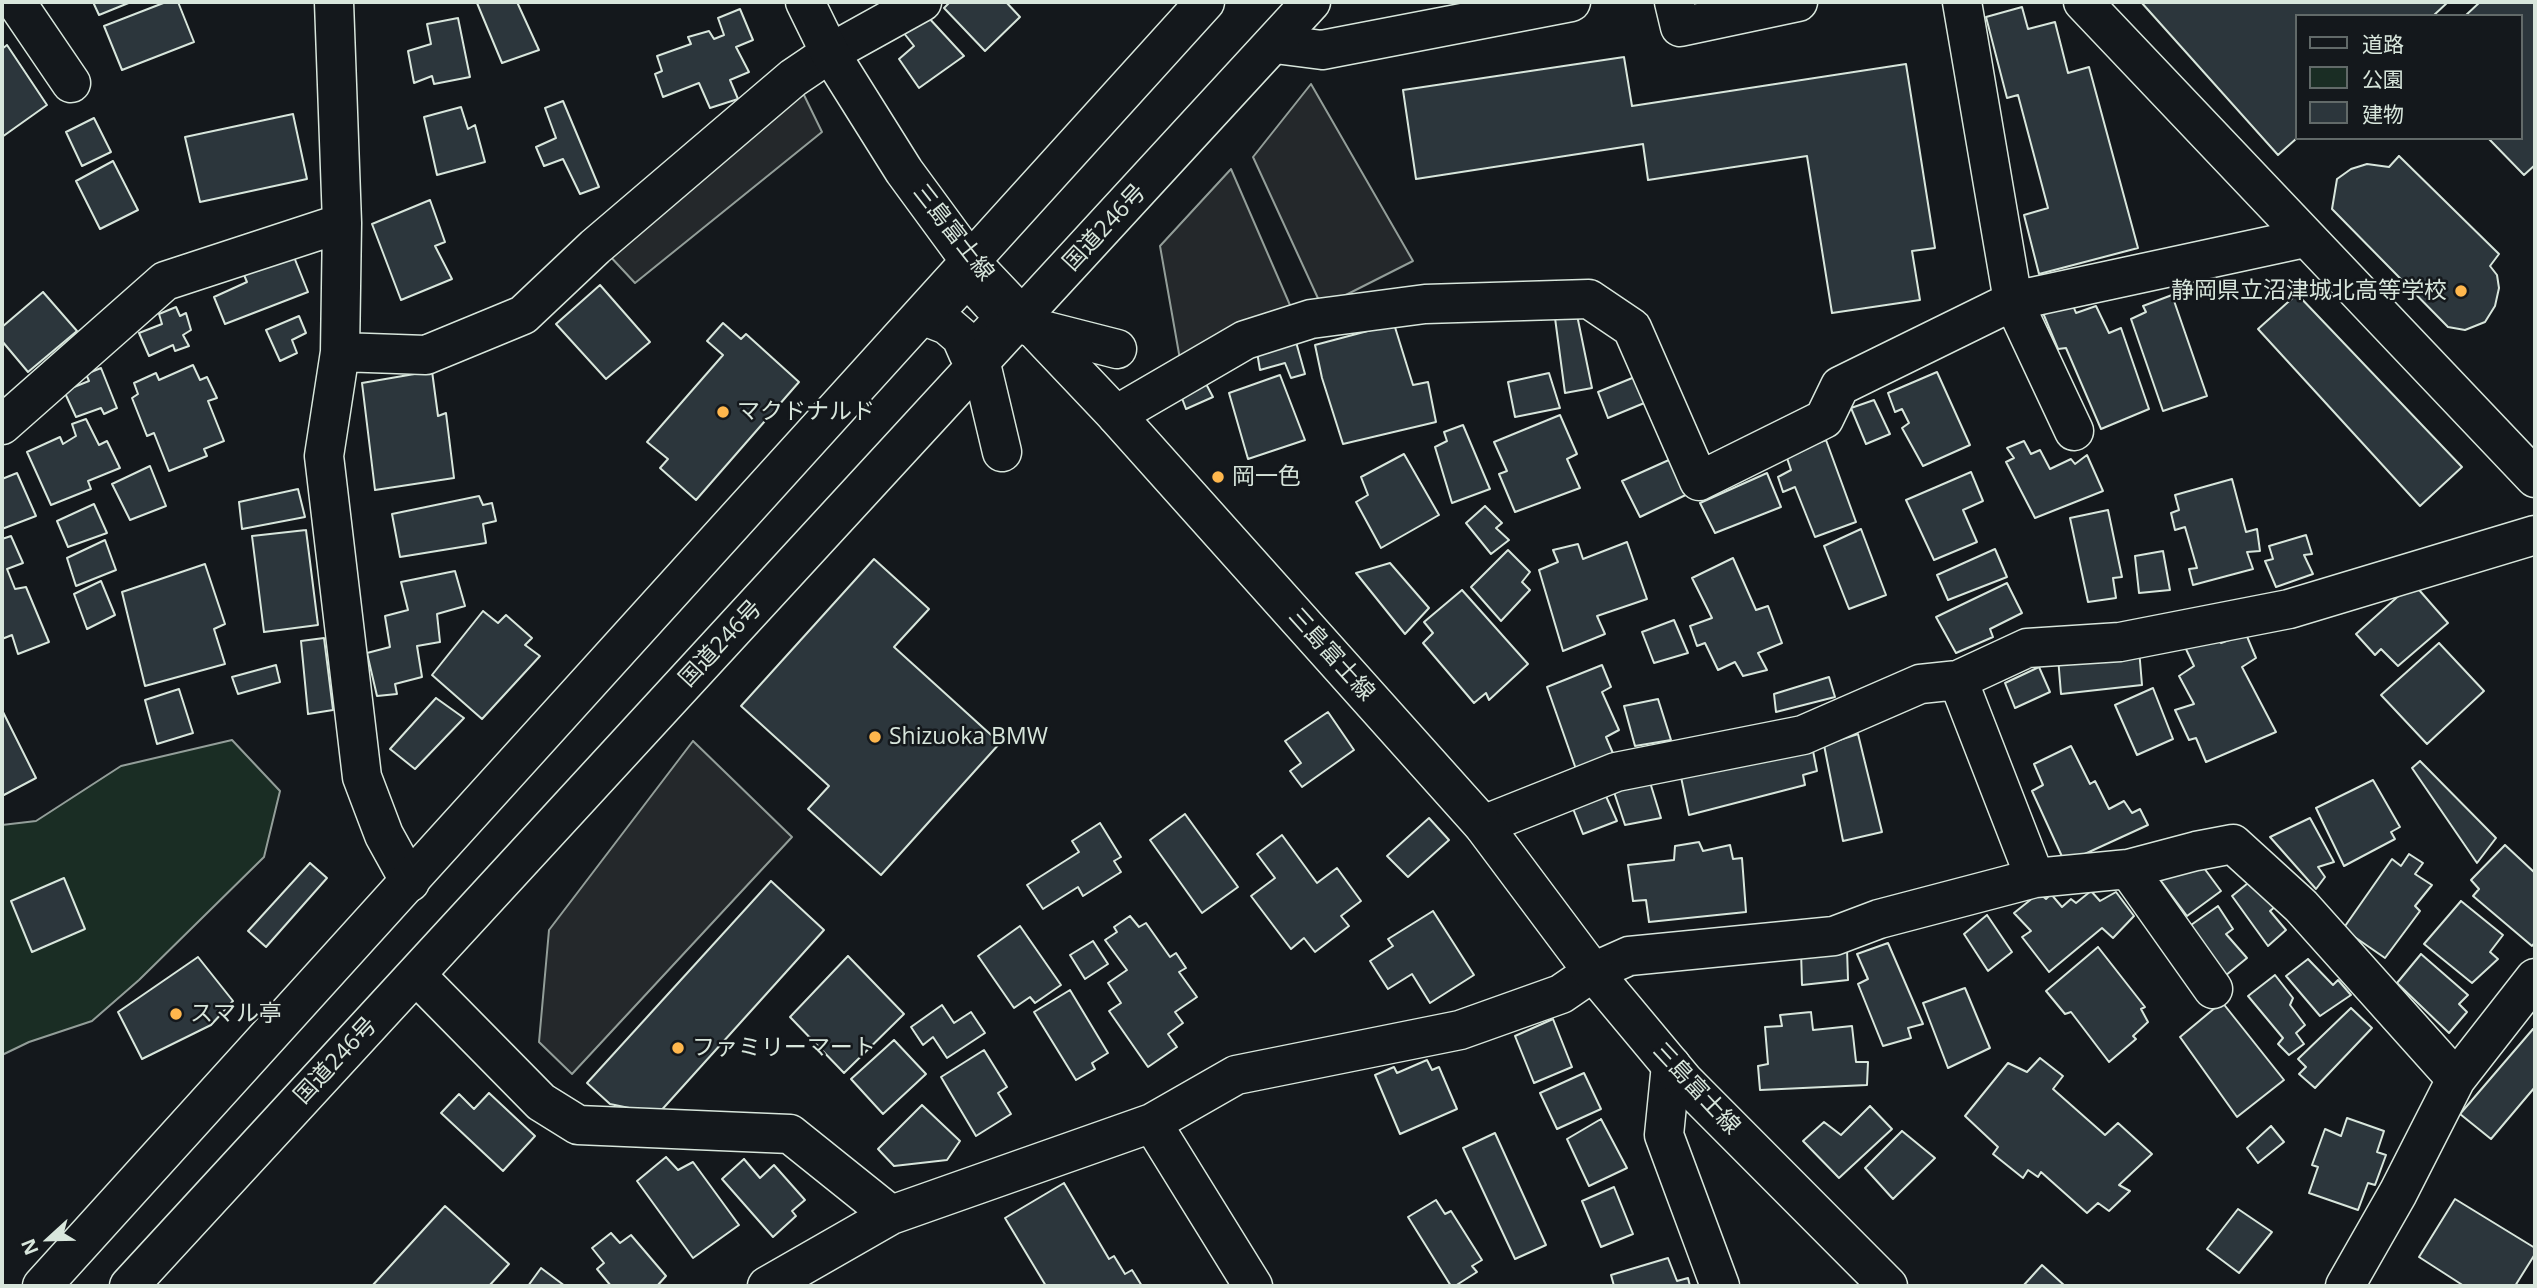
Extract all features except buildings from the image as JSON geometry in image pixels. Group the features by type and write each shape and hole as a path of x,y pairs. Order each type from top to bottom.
{"main road":[{"path":"16,2 71,83"},
{"path":"334,2 342,223 340,352 324,456 362,776 384,835 410,882"},
{"name":"三島富士線","path":"805,2 830,53 904,171 970,261 1001,328 1115,415 1483,825 1593,972 1671,1065 1888,1286"},
{"path":"340,352 426,355 523,315 637,212 793,78 830,53 922,2"},
{"path":"42,1286 1205,2"},
{"name":"国道246号","path":"129,1286 416,975 1001,328 1275,44 1311,2"},
{"path":"1275,44 1322,50 1571,2"},
{"path":"1674,2 1680,27 1798,2"},
{"path":"1962,2 2013,301 2074,431"},
{"path":"2083,2 2535,478"},
{"path":"2,425 165,281 342,223"},
{"path":"1115,415 1245,340 1311,319 1425,304 1589,299 1632,328 1699,481 1824,419 1839,386 2013,301 2305,238"},
{"path":"1003,452 1001,328 1117,349"},
{"path":"1483,825 1616,772 1803,735 1920,684 1958,680 2027,648 2120,642 2289,609 2535,535"},
{"path":"1958,680 2035,878"},
{"path":"768,1286 891,1215 1152,1124 1236,1075 1460,1030 1561,994 1593,972 1629,956 1834,936 1879,919 2035,878 2128,870 2196,850 2233,844 2301,906 2456,1079"},
{"path":"2128,870 2213,989"},
{"path":"416,975 541,1102 579,1125 790,1135 891,1215"},
{"path":"2345,1286 2398,1194 2456,1079 2535,978"},
{"path":"1671,1065 1664,1135 1720,1286"},
{"path":"1152,1124 1252,1286"}],"green space":[{"path":"232,740 280,791 264,857 139,980 92,1021 29,1042 2,1055 2,825 36,821 121,766"}],"shaded area":[{"path":"1311,84 1413,261 1322,307 1253,157"},
{"path":"803,93 822,132 635,283 607,253"},
{"path":"1231,169 1293,312 1181,365 1160,246"},
{"path":"693,741 792,837 572,1074 539,1042 549,930"}],"place":[{"name":"静岡県立沼津城北高等学校","path":"2461,291"},
{"name":"マクドナルド","path":"723,412"},
{"name":"岡一色","path":"1218,477"},
{"name":"Shizuoka BMW","path":"875,737"},
{"name":"スマル亭","path":"176,1014"},
{"name":"ファミリーマート","path":"678,1048"}]}
